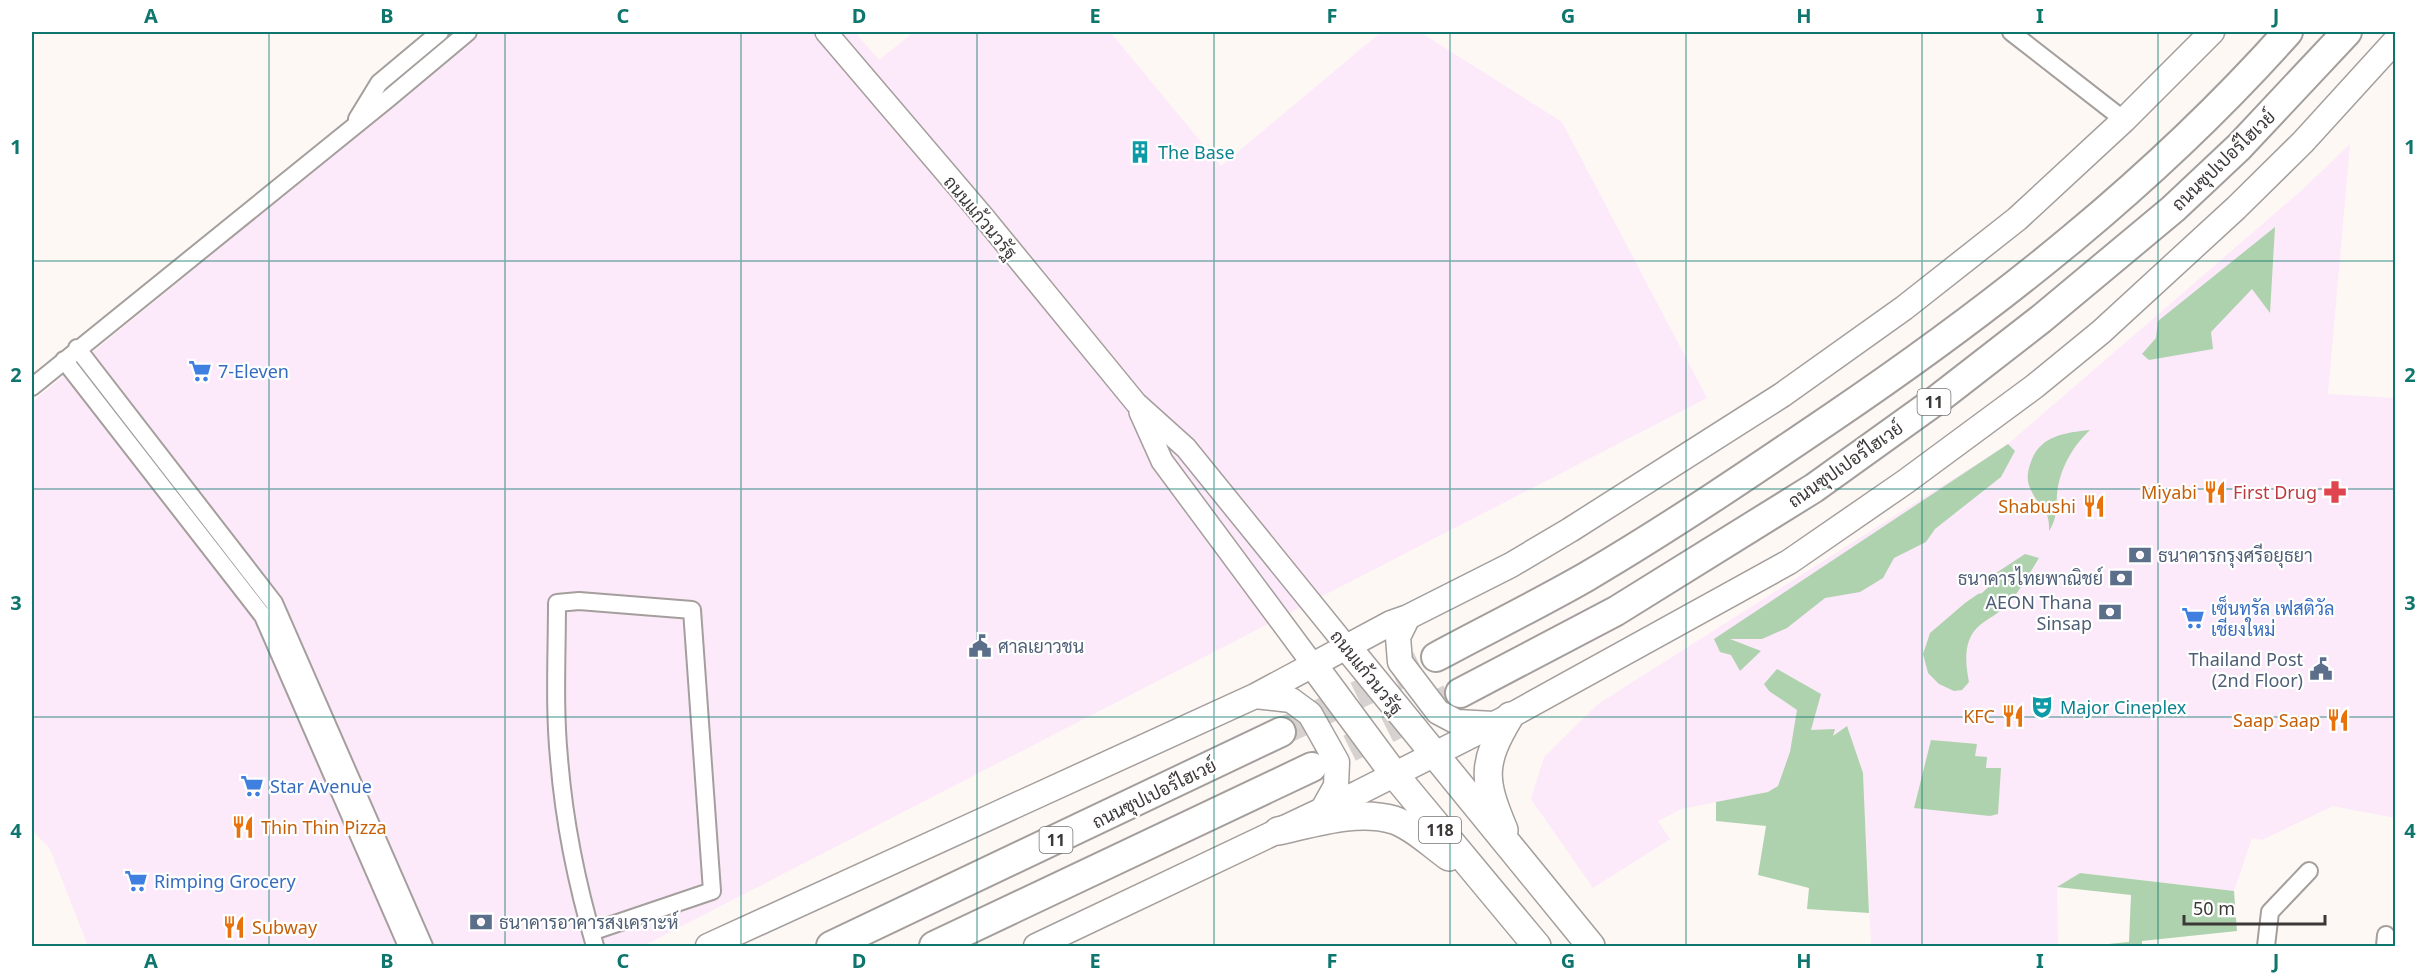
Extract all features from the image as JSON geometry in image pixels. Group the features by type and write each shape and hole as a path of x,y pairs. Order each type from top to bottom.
{"highway":[{"name":"11","path":"1436,657 1584,578 1689,514 1968,322 2045,262 2139,183 2288,32"},
{"name":"ถนนซุปเปอร์ไฮเวย์","path":"1460,693 1616,611 1814,488 1938,399 2041,318 2172,209 2239,147 2347,32"},
{"name":"ถนนซุปเปอร์ไฮเวย์","path":"831,946 1281,732"},
{"name":"11","path":"934,946 1312,767"}],"main road":[{"path":"708,946 1255,696 1391,623 1408,617 1521,559 1782,395 1904,308 2017,219 2124,120 2212,32"},
{"path":"1036,946 1278,831 1502,720 1789,562 1905,482 2036,386 2127,310 2303,142 2396,40"},
{"path":"1408,617 1398,637 1400,662 1438,712 1457,722 1502,720"},
{"name":"ถนนแก้วนวรัฐ","path":"1348,648 1513,854 1591,946"},
{"name":"ถนนแก้วนวรัฐ","path":"1314,666 1394,774 1537,946"},
{"path":"1255,696 1291,700 1310,714 1337,762 1336,786 1323,809"},
{"path":"1502,720 1491,752 1488,786 1513,854"},
{"path":"1278,831 1337,818 1371,817 1395,820 1414,831 1485,885"}],"street":[{"path":"350,130 379,83 440,32"},
{"path":"32,387 77,348 350,130 468,32"},
{"name":"ถนนแก้วนวรัฐ","path":"826,32 982,215 1136,403 1186,448 1348,648"},
{"path":"2011,32 2124,120"},
{"path":"379,83 388,99"},
{"path":"77,348 238,569"},
{"path":"64,360 238,569 274,603 381,865 407,946"},
{"name":"ถนนแก้วนวรัฐ","path":"1136,403 1162,461 1314,666"},
{"path":"579,601 692,610 711,891 593,939 574,866 558,757 557,603 579,601"},
{"path":"381,865 424,946"},
{"path":"2266,946 2270,912 2308,871"}],"shaded area":[{"path":"483,32 855,32 879,60 914,32 1110,32 1221,166 1381,32 1420,32 1562,122 1707,398 643,946 88,946 50,849 32,830 32,402"},
{"path":"2350,144 2328,394 2395,398 2395,818 2333,806 2262,840 2252,838 2234,891 2080,873 2057,887 2058,946 1871,946 1863,773 1832,737 1791,752 1778,787 1768,792 1681,809 1658,821 1670,839 1593,888 1531,799 1544,757 1598,704 2008,444 2302,190"}],"green space":[{"path":"2275,227 2270,313 2252,289 2211,332 2213,349 2149,360 2142,354 2156,338 2158,321"},
{"path":"2090,430 2072,451 2060,477 2055,518 2049,531 2046,512 2034,496 2028,482 2028,471 2033,457 2044,443 2052,438"},
{"path":"2008,444 2015,451 2001,477 1935,529 1926,542 1894,558 1883,578 1860,592 1825,598 1787,628 1762,639 1730,639 1761,651 1740,671 1731,655 1720,652 1714,639"},
{"path":"2025,554 2039,558 2007,605 1980,625 1971,637 1966,659 1969,682 1962,690 1954,691 1939,684 1928,673 1923,654 1930,633 1965,603 1982,593 1994,582 1996,573"},
{"path":"1777,669 1821,694 1811,730 1835,729 1833,736 1847,726 1863,773 1869,913 1807,909 1809,888 1758,875 1766,826 1716,821 1716,802 1768,792 1778,786 1790,752 1797,710 1769,691 1764,684"},
{"path":"1931,740 1977,744 1975,756 1987,757 1986,768 2001,768 1998,814 1990,816 1914,808"},
{"path":"2080,873 2234,891 2237,931 2142,941 2142,946 2087,946 2129,942 2131,895 2057,887"}],"tunnel":[{"path":"1281,732 1436,657"},
{"path":"1312,767 1460,693"}],"place":[{"name":"The Base","path":"1140,152"},
{"name":"7-Eleven","path":"200,371"},
{"name":"Miyabi","path":"2215,492"},
{"name":"First Drug","path":"2335,492"},
{"name":"Shabushi","path":"2094,506"},
{"name":"ธนาคารกรุงศรีอยุธยา","path":"2140,555"},
{"name":"ธนาคารไทยพาณิชย์","path":"2121,578"},
{"name":"AEON Thana Sinsap","path":"2110,612"},
{"name":"เซ็นทรัล เฟสติวัล เชียงใหม่","path":"2193,618"},
{"name":"ศาลเยาวชน","path":"980,646"},
{"name":"Thailand Post (2nd Floor)","path":"2321,669"},
{"name":"Major Cineplex","path":"2042,707"},
{"name":"KFC","path":"2013,716"},
{"name":"Saap Saap","path":"2338,720"},
{"name":"Star Avenue","path":"252,786"},
{"name":"Thin Thin Pizza","path":"243,827"},
{"name":"Rimping Grocery","path":"136,881"},
{"name":"ธนาคารอาคารสงเคราะห์","path":"481,922"},
{"name":"Subway","path":"234,927"}]}
